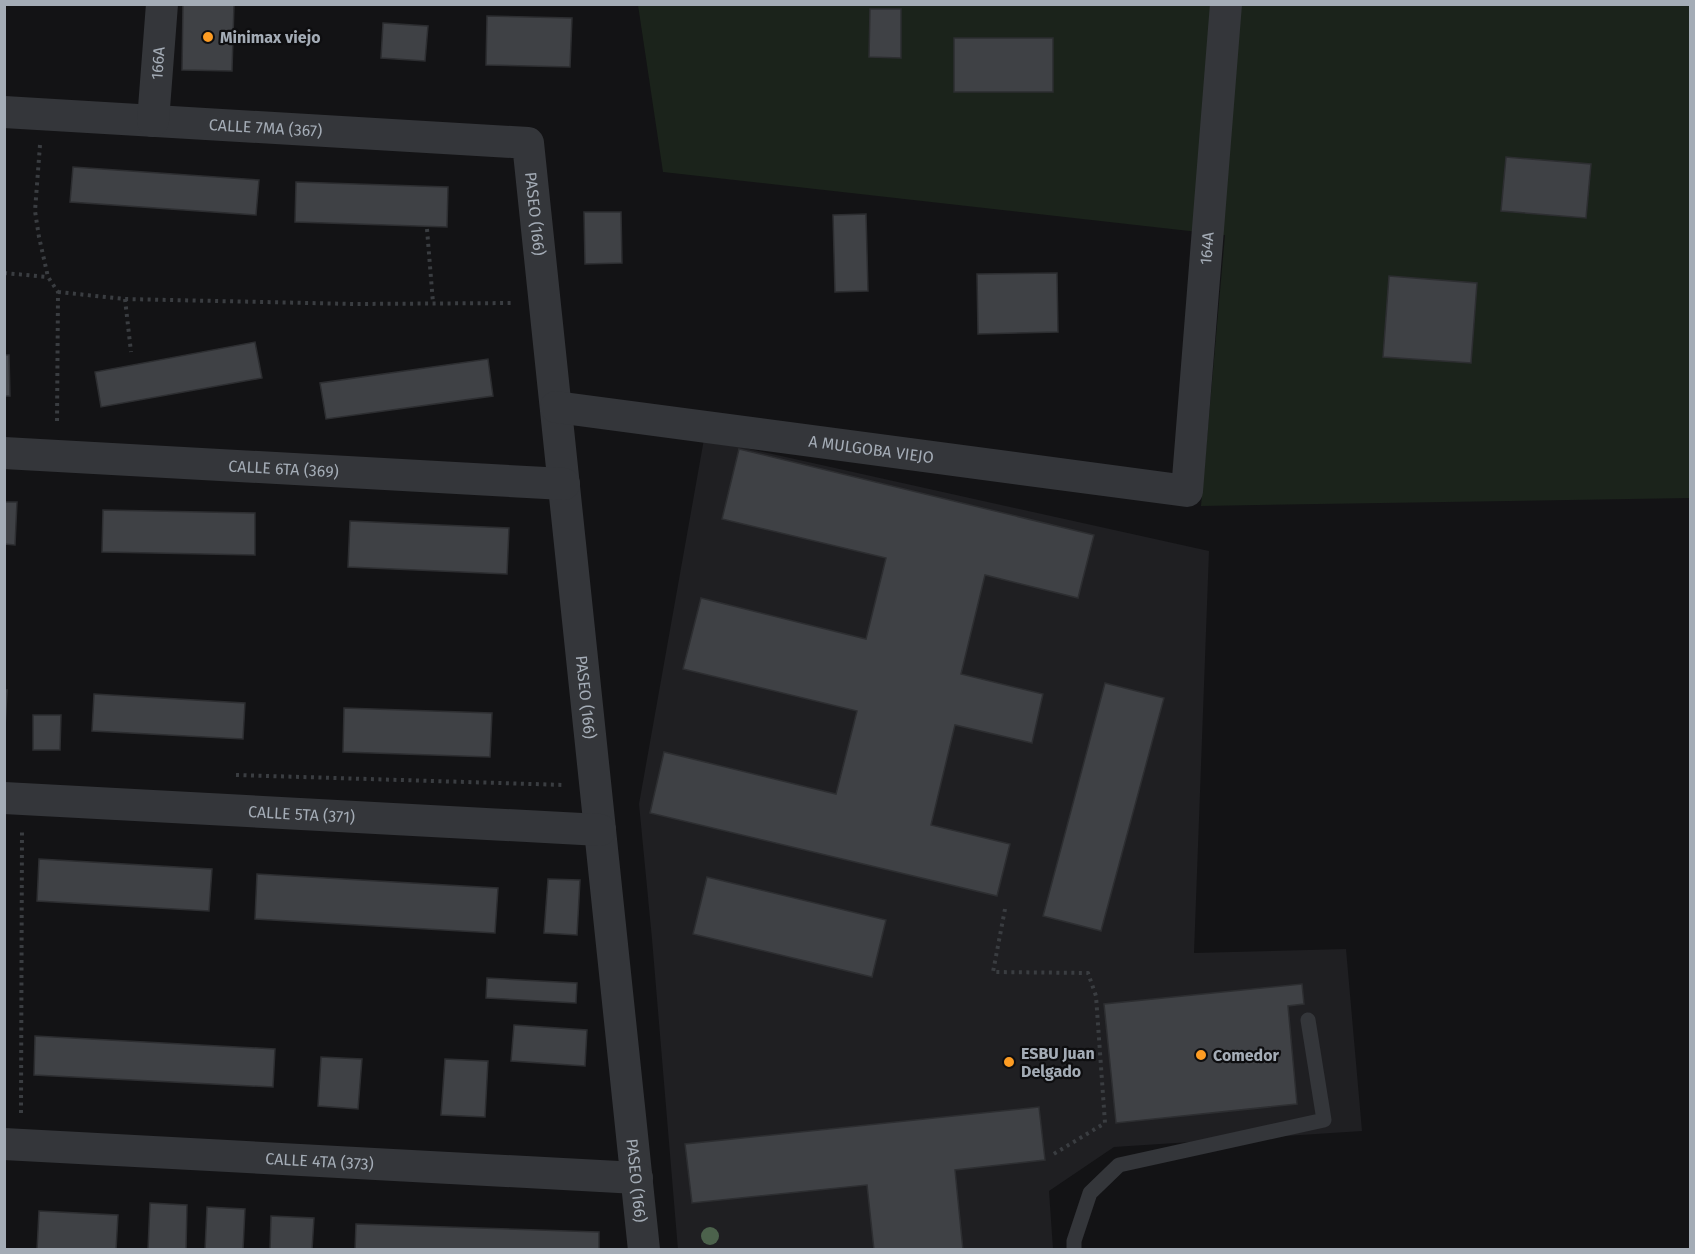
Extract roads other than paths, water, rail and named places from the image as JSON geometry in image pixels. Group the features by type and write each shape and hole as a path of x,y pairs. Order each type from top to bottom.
{"street":[{"name":"166A","path":"153,121 162,4"},
{"name":"164A","path":"1187,491 1226,4"},
{"name":"CALLE 7MA (367)","path":"4,112 528,143"},
{"name":"PASEO (166)","path":"528,143 644,1250"},
{"name":"A MULGOBA VIEJO","path":"555,407 1187,491"},
{"name":"CALLE 6TA (369)","path":"4,453 564,484"},
{"name":"CALLE 5TA (371)","path":"9,813 600,830"},
{"name":"CALLE 4TA (373)","path":"13,1134 637,1178"}],"lane":[{"path":"1074,1250 1074,1240 1090,1193 1119,1165 1324,1120 1308,1020"}],"place":[{"name":"Minimax viejo","path":"208,37"},
{"name":"Comedor","path":"1201,1055"},
{"name":"ESBU Juan Delgado","path":"1009,1062"}]}
